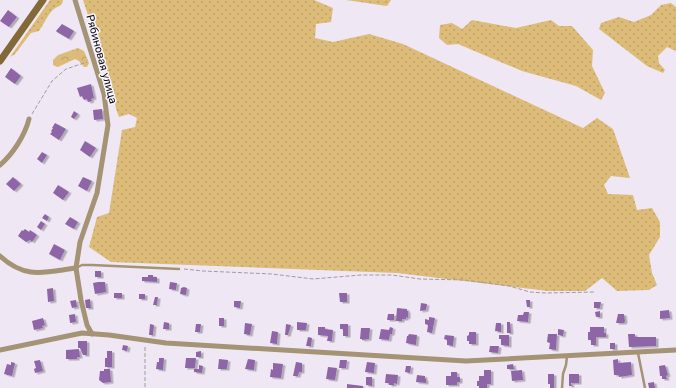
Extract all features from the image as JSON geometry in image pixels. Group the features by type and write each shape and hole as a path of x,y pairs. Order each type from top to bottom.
{"main road":[{"path":"0,61 43,0"}],"street":[{"name":"Рябиновая улица","path":"75,0 104,94 108,125 97,193 80,242 76,268 80,300 87,325 92,334"},
{"path":"0,165 6,160 26,129 29,119"},
{"path":"0,256 20,270 34,273 76,268"},
{"path":"0,350 82,333 109,335 166,343 466,361 676,350"}],"lane":[{"path":"76,268 82,265 179,268"},
{"path":"638,353 645,388"},
{"path":"562,388 566,356"}],"path":[{"path":"29,119 52,81 66,69 93,60"},
{"path":"179,268 203,271 272,274 313,279 361,275 392,275 420,279 465,280 509,286 530,292 595,292"},
{"path":"144,340 145,388"}],"green space":[{"path":"50,0 63,0 63,2 54,9 39,31 31,33 15,54 10,57"},
{"path":"83,0 314,0 333,8 331,22 316,24 315,38 333,42 369,34 403,44 583,128 597,118 613,129 630,178 611,176 604,185 608,194 633,195 637,210 652,208 660,222 660,237 649,255 652,273 657,285 649,290 617,291 602,278 585,291 548,291 397,273 111,262 89,247 97,217 109,213 122,130 135,127 137,118 129,114 119,117 113,91"},
{"path":"346,0 391,0 387,6"},
{"path":"671,3 676,7 676,51 667,47 658,56 659,63 665,70 663,73 647,66 599,29 601,23 619,17 634,22 651,15 661,5"},
{"path":"472,20 516,28 551,20 559,26 572,26 593,50 592,66 605,93 601,100 576,86 522,71 458,44 447,45 439,38 440,25 452,23 462,29"},
{"path":"78,48 84,51 89,63 87,67 84,67 75,59 58,67 53,65 53,60 58,55"}],"building":[{"path":"8,10 17,17 9,27 0,21"},
{"path":"62,24 74,31 69,39 56,31"},
{"path":"11,68 21,76 15,84 5,77"},
{"path":"91,84 94,98 91,99 92,101 88,102 87,99 84,100 82,96 80,97 77,88"},
{"path":"102,109 103,119 94,120 93,110"},
{"path":"74,111 78,114 74,119 71,117"},
{"path":"55,123 66,129 59,140 50,134"},
{"path":"85,141 96,148 90,157 80,150"},
{"path":"42,152 47,155 42,163 37,159"},
{"path":"13,177 21,184 14,191 6,184"},
{"path":"83,177 92,181 87,191 78,186"},
{"path":"58,185 69,192 63,200 53,193"},
{"path":"45,214 49,217 47,221 42,218"},
{"path":"70,217 78,222 74,229 65,224"},
{"path":"41,221 45,224 41,230 37,227"},
{"path":"25,229 29,232 30,230 37,235 32,242 30,240 26,242 18,236 22,230 23,231"},
{"path":"54,244 65,250 60,260 49,254"},
{"path":"95,271 101,271 101,277 95,277"},
{"path":"148,275 157,277 157,282 142,281 142,277 148,277"},
{"path":"105,282 106,292 95,294 93,283"},
{"path":"170,282 177,283 176,290 169,289"},
{"path":"53,288 54,301 48,302 47,289"},
{"path":"181,288 187,288 186,295 180,294"},
{"path":"114,293 122,293 122,298 114,298"},
{"path":"339,293 347,293 347,302 340,302"},
{"path":"139,294 145,294 145,299 139,299"},
{"path":"155,297 158,297 157,305 153,305"},
{"path":"90,299 91,308 86,308 85,300"},
{"path":"76,300 77,307 72,308 70,301"},
{"path":"526,300 530,300 530,307 527,307"},
{"path":"234,301 241,301 240,308 234,307"},
{"path":"594,302 601,302 600,308 594,308"},
{"path":"421,303 427,304 426,310 420,311"},
{"path":"397,308 407,309 408,318 406,317 406,319 402,319 402,321 396,321"},
{"path":"669,310 670,318 660,319 660,311"},
{"path":"600,311 600,317 596,317 595,312"},
{"path":"524,312 529,312 528,322 517,321 518,315 523,315"},
{"path":"75,314 76,322 70,323 69,315"},
{"path":"388,314 394,314 394,320 387,320"},
{"path":"618,314 624,314 624,323 616,323"},
{"path":"429,317 435,318 432,333 427,332 428,325 425,324 425,319 429,320"},
{"path":"43,318 45,325 42,326 43,328 34,330 32,321"},
{"path":"219,318 224,318 224,326 219,326"},
{"path":"164,322 169,323 169,329 163,329"},
{"path":"297,322 307,323 306,330 297,330"},
{"path":"507,322 510,322 511,333 507,333"},
{"path":"245,323 252,324 250,335 244,334"},
{"path":"496,323 501,323 501,332 495,331"},
{"path":"150,324 154,325 153,335 149,335"},
{"path":"196,324 201,324 200,332 195,332"},
{"path":"286,324 291,325 288,335 285,335"},
{"path":"340,324 348,324 348,336 343,336 343,329 340,329"},
{"path":"318,327 325,327 325,329 333,330 332,341 327,341 328,336 318,335"},
{"path":"390,327 393,328 389,340 379,339 381,329 389,330"},
{"path":"590,327 604,327 604,333 606,333 606,337 596,337 596,345 591,345 591,340 588,340 588,332 590,332"},
{"path":"361,328 370,328 369,339 360,339"},
{"path":"558,329 564,330 563,336 558,335"},
{"path":"272,331 278,332 277,344 270,343"},
{"path":"469,332 476,332 476,344 469,344 469,341 467,341"},
{"path":"409,334 417,335 416,345 406,343 407,336"},
{"path":"548,334 557,334 556,350 549,349 550,343 547,342"},
{"path":"628,334 635,334 635,337 656,337 656,346 629,347"},
{"path":"445,335 454,336 453,346 447,345 447,340 444,339"},
{"path":"499,335 509,335 509,346 501,345"},
{"path":"308,337 312,338 311,346 306,346"},
{"path":"78,341 87,341 87,355 83,355 80,348 78,348"},
{"path":"610,343 615,343 615,349 610,349"},
{"path":"123,345 128,346 127,351 122,350"},
{"path":"490,346 499,346 498,353 489,352"},
{"path":"79,349 80,357 77,357 77,359 66,359 66,350"},
{"path":"107,351 112,351 112,367 105,367"},
{"path":"201,351 201,357 196,357 196,352"},
{"path":"159,358 164,358 163,370 156,369"},
{"path":"186,358 196,358 195,368 185,368"},
{"path":"219,359 228,360 227,369 218,369"},
{"path":"248,359 255,360 254,370 245,369"},
{"path":"618,359 618,363 631,362 632,375 619,377 619,375 614,375 613,360"},
{"path":"40,360 43,371 35,373 34,369 36,368 34,361"},
{"path":"340,360 347,360 346,368 339,368"},
{"path":"11,362 15,363 12,376 4,374 7,364 11,365"},
{"path":"296,362 302,363 302,372 299,372 298,376 293,376"},
{"path":"367,362 375,363 374,373 365,372"},
{"path":"273,363 283,364 281,378 270,377 271,369 273,370"},
{"path":"513,364 514,369 507,369 507,365"},
{"path":"199,365 203,366 202,373 194,372 194,369 199,369"},
{"path":"665,365 668,375 666,376 667,379 662,379 662,376 660,376 659,366"},
{"path":"406,366 411,366 410,373 405,372"},
{"path":"328,367 337,368 335,380 326,379"},
{"path":"104,369 110,369 111,382 103,383 99,380 100,371 104,371"},
{"path":"484,370 491,370 491,384 487,384 487,388 479,388 479,386 477,386 477,381 479,381 479,376 484,376"},
{"path":"522,370 523,380 512,381 511,371"},
{"path":"451,372 457,372 457,377 460,377 460,382 457,382 457,385 446,385 446,376 451,376"},
{"path":"386,374 398,375 397,384 394,383 394,385 389,385 389,383 385,383"},
{"path":"548,374 554,374 554,388 550,388 550,384 548,384"},
{"path":"569,374 579,374 579,383 571,383 572,386 569,386"},
{"path":"417,375 425,376 426,383 416,382"},
{"path":"366,377 372,377 372,386 366,385"},
{"path":"654,382 655,388 649,388 648,383"},
{"path":"347,384 363,386 363,388 347,388"}]}
